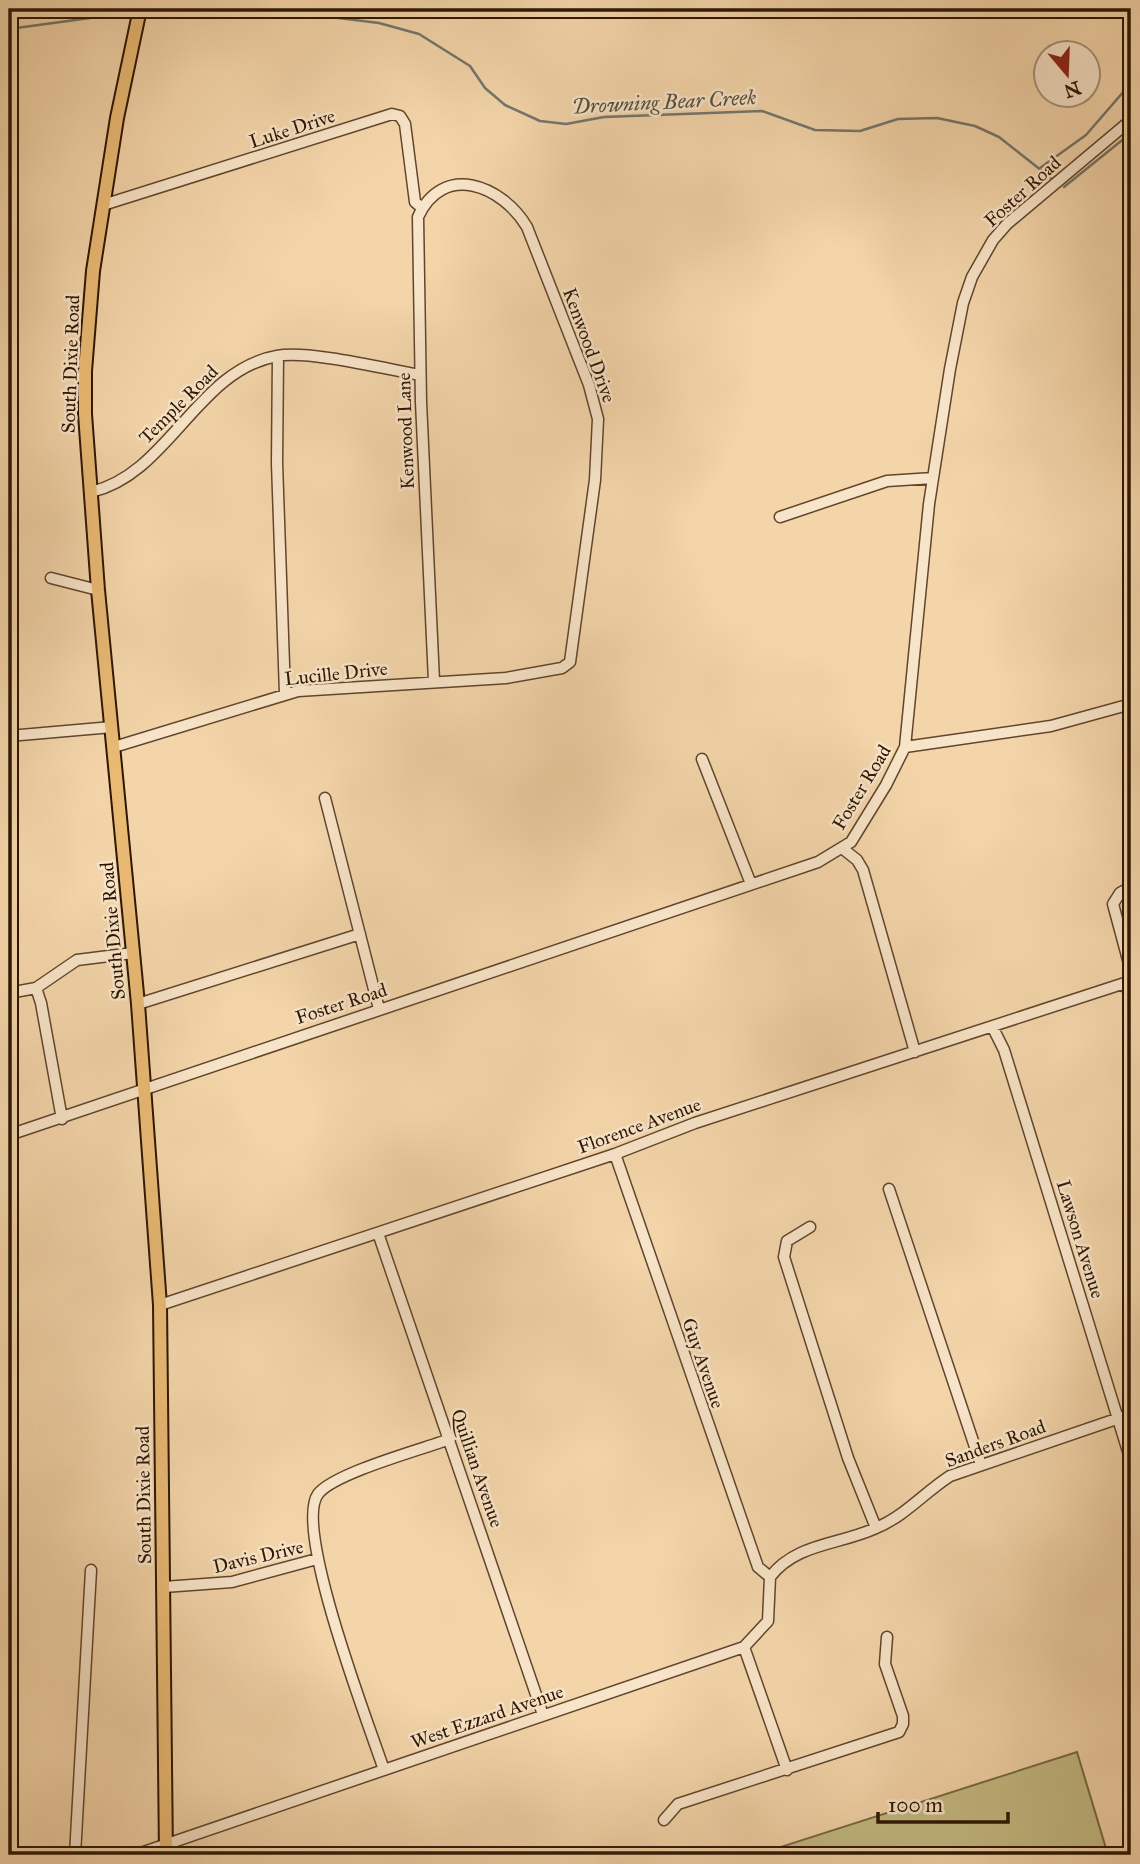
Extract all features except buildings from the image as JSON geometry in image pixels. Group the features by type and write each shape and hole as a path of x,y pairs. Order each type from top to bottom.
{"main road":[{"name":"South Dixie Road","path":"140,9 103,205 93,271 85,371 98,590 138,1004 160,1305 166,1850"}],"street":[{"name":"Luke Drive","path":"103,205 111,205 392,114 400,116 405,124 415,202 422,208"},
{"name":"Foster Road","path":"9,1135 62,1119 145,1086 818,862 842,848 858,832 905,747 933,478 963,303 980,260 1007,224 1131,120"},
{"name":"Kenwood Drive","path":"422,208 428,197 441,190 453,186 475,185 495,193 518,212 539,256 595,408 598,426 595,480 576,628 567,665"},
{"name":"Kenwood Lane","path":"422,208 418,217 420,375 433,681"},
{"path":"278,355 276,463 285,694"},
{"name":"Temple Road","path":"91,492 108,488 139,467 234,373 278,355 420,375"},
{"path":"780,517 887,481 933,478"},
{"path":"51,578 98,590"},
{"name":"Lucille Drive","path":"114,747 285,694 433,681 506,678 538,674 567,665"},
{"path":"905,747 1051,726 1131,704"},
{"path":"9,736 112,727"},
{"path":"702,759 751,884"},
{"path":"325,798 379,1009"},
{"path":"842,848 863,870 915,1052"},
{"path":"1131,887 1120,893 1113,904 1131,971"},
{"path":"138,1004 360,934"},
{"path":"9,993 36,988 77,960 133,953"},
{"path":"1129,982 1131,1002"},
{"name":"Florence Avenue","path":"160,1305 615,1154 695,1123 1129,982"},
{"path":"36,988 62,1119"},
{"name":"Lawson Avenue","path":"993,1028 1004,1050 1131,1461"},
{"name":"Guy Avenue","path":"615,1154 758,1567 770,1577"},
{"path":"889,1189 981,1465"},
{"path":"810,1227 787,1241 784,1256 848,1458 876,1528"},
{"name":"Quillian Avenue","path":"378,1233 543,1715"},
{"name":"Sanders Road","path":"770,1577 791,1555 876,1528 927,1496 950,1476 1131,1414"},
{"name":"Davis Drive","path":"164,1587 232,1582 317,1559 313,1516 318,1495 340,1478 450,1438"},
{"path":"317,1559 384,1770"},
{"path":"75,1855 91,1570"},
{"name":"West Ezzard Avenue","path":"135,1855 166,1850 384,1770 744,1647 768,1621 770,1577"},
{"path":"664,1820 678,1804 899,1732 903,1716 885,1664 887,1637"},
{"path":"744,1647 787,1770"}],"shaded area":[{"path":"1077,1752 1108,1855 756,1855"}],"waterway":[{"name":"Drowning Bear Creek","path":"218,9 227,12 306,14 379,23 419,34 470,66 485,88 505,105 540,121 566,124 604,117 762,111 815,130 860,131 898,119 937,118 975,126 999,137 1051,178"},
{"name":"Drowning Bear Creek","path":"9,29 134,12"},
{"name":"Drowning Bear Creek","path":"1040,168 1086,135 1131,83"},
{"path":"1064,187 1131,133"}]}
